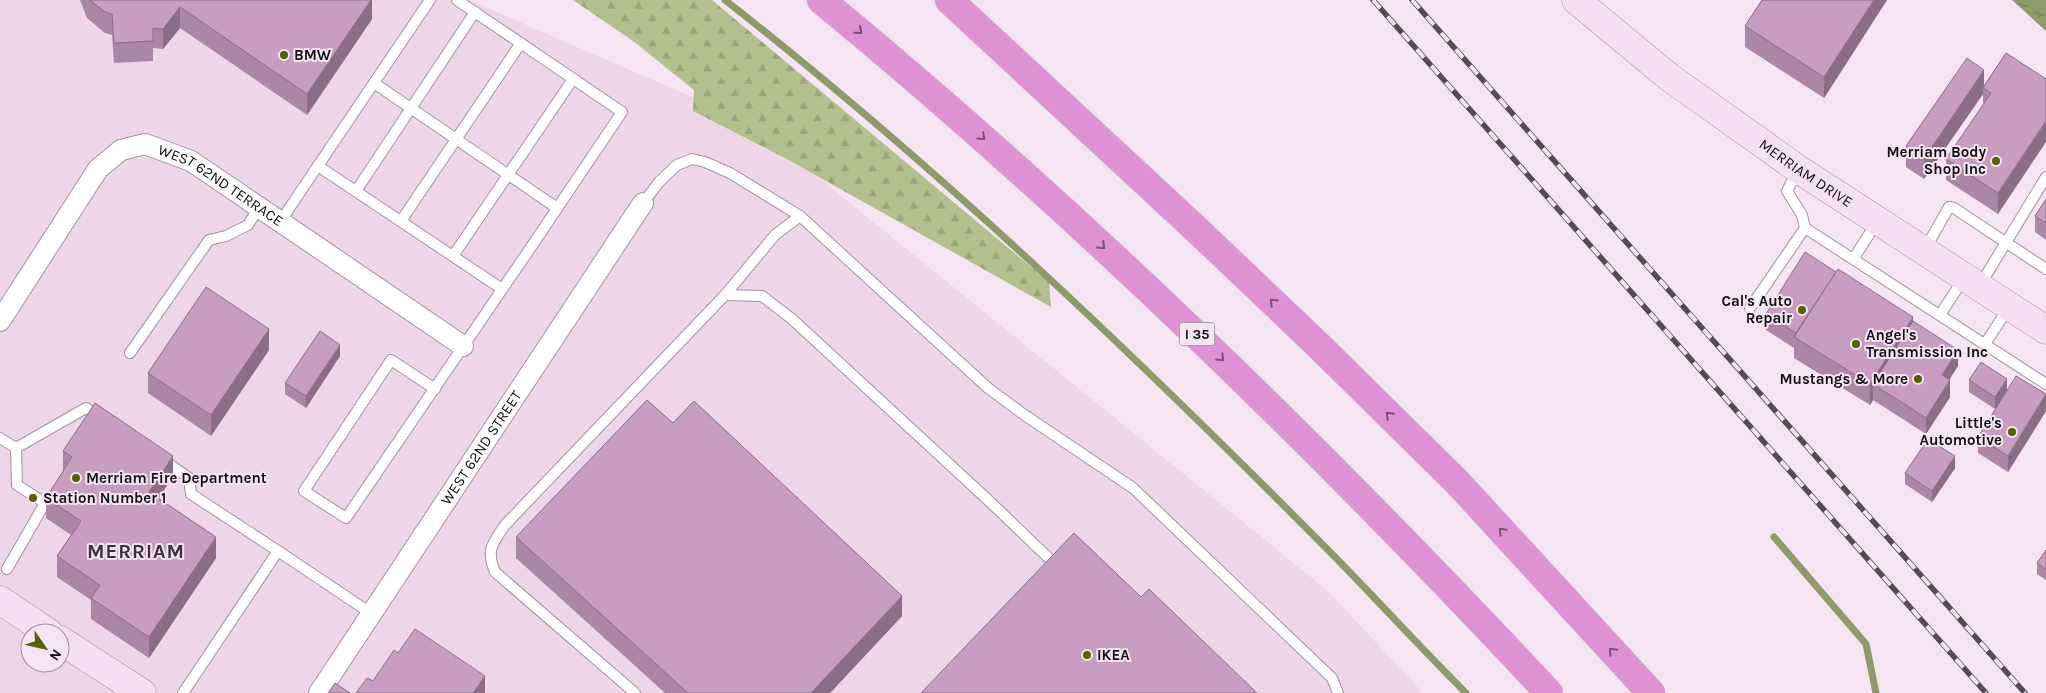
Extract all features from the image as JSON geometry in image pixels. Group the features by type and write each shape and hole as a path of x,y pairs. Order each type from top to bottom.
{"highway":[{"name":"I 35","path":"821,0 961,119 1078,223 1188,326 1430,566 1549,693"},
{"path":"949,0 1332,358 1458,483 1651,691"}],"main road":[{"name":"MERRIAM DRIVE","path":"1576,0 1669,77 1798,170 2046,330"},
{"path":"0,600 34,623"},
{"path":"70,646 142,693"}],"street":[{"name":"WEST 62ND TERRACE","path":"0,321 98,170 121,150 145,144 191,161 463,346"},
{"name":"WEST 62ND STREET","path":"319,693 643,202"}],"lane":[{"path":"280,222 430,0"},
{"path":"435,389 391,360 304,491 346,518 435,389 622,112 457,0"},
{"path":"356,191 475,12"},
{"path":"401,221 521,43"},
{"path":"453,256 573,79"},
{"path":"374,83 557,208"},
{"path":"643,202 659,182 677,165 692,159 705,162 730,173 800,216 988,388 1022,414 1133,488 1332,678 1338,693"},
{"path":"318,166 502,289"},
{"path":"1798,170 1787,191 1802,215 1805,228 2046,384"},
{"path":"1940,315 1972,282 2006,242 2046,177"},
{"path":"130,353 209,240 226,236 248,226 259,207"},
{"path":"1924,252 1949,207 1954,208 2046,269"},
{"path":"635,693 495,572 490,559 491,544 505,525 725,295 775,235 800,216"},
{"path":"1854,258 1877,221"},
{"path":"1750,308 1805,228"},
{"path":"725,295 762,296 792,319 987,499 1060,570"},
{"path":"1985,344 2009,306"},
{"path":"16,448 86,408 110,424"},
{"path":"0,438 16,448"},
{"path":"6,569 45,503 17,485 16,448"},
{"path":"150,451 189,478 191,494 372,614"},
{"path":"183,693 278,552"}],"shaded area":[{"path":"0,0 469,0 750,122 1328,591 1423,693 0,693"}],"green space":[{"path":"573,0 712,0 1049,282 1051,307 785,158 693,111 694,90 633,41"}],"water":[{"path":"2012,0 2046,0 2046,31"}],"building":[{"name":"BMW","path":"90,0 371,0 307,94 180,7 163,29 153,28 153,41 114,43 112,14 105,12"},
{"path":"1762,0 1874,0 1824,77 1745,26"},
{"name":"Merriam Body Shop Inc","path":"2006,53 2046,79 2046,121 1998,193 1946,159 1991,93 1983,88"},
{"path":"1967,58 1984,70 1924,159 1906,146"},
{"path":"2046,199 2046,223 2035,216"},
{"path":"1805,252 1836,272 1796,333 1766,314"},
{"name":"Angel's Transmission Inc","path":"1838,269 1913,317 1870,384 1794,337"},
{"path":"206,287 269,329 211,415 148,373"},
{"name":"Mustangs & More","path":"1913,321 1958,350 1942,375 1950,380 1926,418 1873,384"},
{"path":"320,331 340,345 306,396 285,383"},
{"path":"1981,362 2007,379 1995,397 1969,380"},
{"name":"Little's Automotive","path":"2016,376 2046,394 2008,456 1978,437"},
{"path":"647,400 673,423 694,401 902,596 811,693 688,693 516,537"},
{"path":"95,403 173,456 149,492 216,537 149,637 91,598 100,585 57,556 81,521 46,498 72,457 63,451"},
{"path":"1928,439 1955,456 1932,491 1905,473"},
{"name":"IKEA","path":"1074,533 1141,597 1149,589 1257,693 921,693"},
{"path":"2046,550 2046,569 2037,563"},
{"path":"415,629 485,676 473,693 356,693 367,678 373,681 394,650 398,653"},
{"path":"335,683 350,693 328,693"}],"waterway":[{"path":"725,0 885,131 1114,339 1335,557 1466,693"},
{"path":"1774,537 1866,644 1876,693"}],"railway":[{"path":"1373,0 1986,693"},
{"path":"1412,0 2025,693"}],"place":[{"name":"BMW","path":"284,55"},
{"name":"Merriam Body Shop Inc","path":"1996,161"},
{"name":"Cal's Auto Repair","path":"1802,310"},
{"name":"Angel's Transmission Inc","path":"1856,344"},
{"name":"Mustangs & More","path":"1918,379"},
{"name":"Little's Automotive","path":"2012,432"},
{"name":"Merriam Fire Department","path":"76,478"},
{"name":"Station Number 1","path":"33,498"},
{"name":"IKEA","path":"1087,655"}],"district":[{"name":"MERRIAM","path":"136,551"}]}
